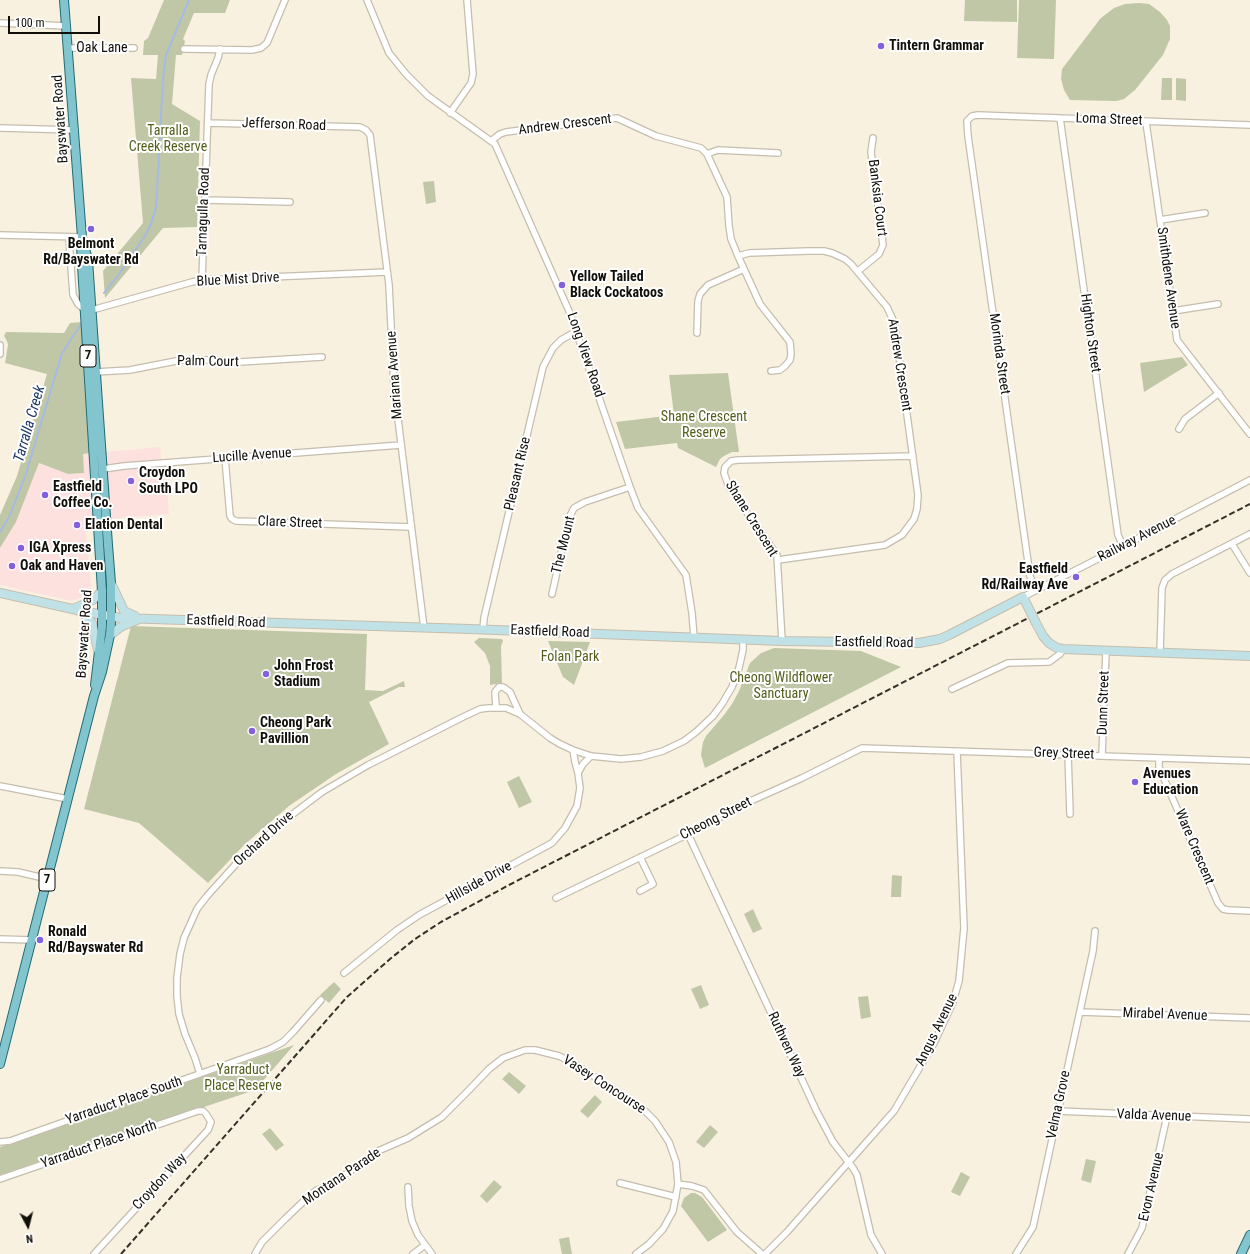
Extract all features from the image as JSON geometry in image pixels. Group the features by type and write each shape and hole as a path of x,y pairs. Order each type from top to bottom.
{"main road":[{"name":"Bayswater Road","path":"64,0 69,48 82,237 88,260 88,310 102,591 102,615 94,696"},
{"name":"Bayswater Road","path":"0,1064 3,1041 32,940 94,696 102,672 110,635 112,616 111,583 96,372 88,310"},
{"path":"96,476 103,469"},
{"path":"111,583 124,611 144,618"},
{"path":"74,610 93,600 102,591"},
{"name":"Eastfield Road","path":"0,593 102,615 144,618 782,642 905,644 924,642 949,635 1023,597"},
{"path":"1023,597 1043,636 1049,643 1057,648 1250,656"},
{"path":"74,610 88,617 92,623 98,651"},
{"path":"110,635 122,626 144,618"},
{"path":"1241,1254 1250,1236"}],"street":[{"path":"184,49 256,50 267,43 284,0"},
{"name":"Long View Road","path":"367,0 389,53 406,74 428,96 495,144 577,331 638,508 686,575 694,638"},
{"path":"450,113 471,83 473,74 467,0"},
{"path":"0,24 67,26"},
{"name":"Oak Lane","path":"69,48 134,48"},
{"name":"Tarnagulla Road","path":"202,280 209,84 220,49"},
{"name":"Loma Street","path":"970,118 974,115 978,115 1146,122 1250,124"},
{"name":"Andrew Crescent","path":"491,141 500,134 506,132 617,118 656,136 700,148 707,154"},
{"name":"Morinda Street","path":"970,118 966,124 1030,576 1035,591"},
{"name":"Highton Street","path":"1060,118 1118,535 1123,546"},
{"name":"Smithdene Avenue","path":"1146,122 1177,340 1250,434"},
{"name":"Jefferson Road","path":"208,123 360,127"},
{"name":"Mariana Avenue","path":"360,127 369,133 371,138 388,272 394,387 424,628"},
{"path":"0,128 74,130"},
{"name":"Banksia Court","path":"858,272 878,254 883,245 871,152 874,138"},
{"path":"771,371 780,370 786,366 790,360 790,342 760,304 744,270 731,239 727,197 707,154 718,150 778,152"},
{"path":"205,200 290,202"},
{"path":"1160,220 1205,213"},
{"path":"0,235 69,238 82,237"},
{"path":"69,238 73,295 78,304 88,310"},
{"name":"Andrew Crescent","path":"738,256 749,252 824,251 839,256 846,259 887,307 893,320 918,495 918,504 914,519 902,535 889,544 880,547 778,560"},
{"path":"697,333 698,301 703,289 708,284 744,270"},
{"name":"Blue Mist Drive","path":"88,310 202,280 388,272"},
{"path":"1173,311 1218,304"},
{"name":"Pleasant Rise","path":"483,630 484,618 543,367 553,348 561,340 577,331"},
{"path":"0,345 0,354"},
{"name":"Palm Court","path":"96,372 130,370 181,360 240,362 322,357"},
{"path":"1179,430 1185,420 1219,393"},
{"name":"Lucille Avenue","path":"103,469 401,445"},
{"name":"Shane Crescent","path":"782,642 777,555 725,480 725,467 728,463 738,460 912,456"},
{"name":"Clare Street","path":"225,458 230,516 236,521 411,527"},
{"name":"Railway Avenue","path":"1023,597 1250,480"},
{"name":"The Mount","path":"552,594 569,518 574,508 585,502 630,487"},
{"path":"1160,653 1162,588 1165,580 1172,574 1250,534"},
{"path":"1232,544 1250,573"},
{"path":"520,714 510,692 503,687 499,687 496,690 496,707 506,708 520,714 550,738 573,750 591,756 621,759 653,754 675,746 696,732 717,710 732,687 741,659 743,640"},
{"path":"952,689 1008,663 1049,662 1060,654 1063,649"},
{"name":"Dunn Street","path":"1102,755 1106,651"},
{"name":"Orchard Drive","path":"200,1074 185,1034 180,1014 177,996 177,978 180,954 188,927 197,909 207,896 235,865 271,831 328,788 368,765 463,717 480,709 496,707"},
{"name":"Cheong Street","path":"556,898 711,823 735,808 802,778 862,748 879,748"},
{"name":"Grey Street","path":"879,748 1250,761"},
{"name":"Hillside Drive","path":"344,972 397,930 420,915 552,843 565,828 577,806 580,788 573,750"},
{"name":"Angus Avenue","path":"765,1254 894,1111 934,1043 952,1002 959,981 964,928 957,751"},
{"path":"1068,754 1070,814"},
{"path":"578,773 583,764 591,756"},
{"name":"Ware Crescent","path":"1159,758 1159,767 1218,903 1223,909 1250,912"},
{"path":"0,786 68,799"},
{"name":"Ruthven Way","path":"688,834 816,1110 834,1142 857,1175 871,1235 882,1254"},
{"path":"640,857 653,884 640,891"},
{"path":"0,871 18,872 48,879"},
{"name":"Velma Grove","path":"1016,1254 1033,1226 1093,952 1095,932"},
{"path":"0,939 32,940"},
{"name":"Yarraduct Place South","path":"0,1142 10,1141 270,1050 283,1042 321,1000"},
{"name":"Mirabel Avenue","path":"1080,1012 1250,1018"},
{"name":"Vasey Concourse","path":"442,1117 489,1069 503,1058 525,1050 547,1052 559,1056 575,1064 643,1109 663,1131 673,1152 678,1171 678,1184 673,1211 662,1229 638,1253"},
{"name":"Yarraduct Place North","path":"0,1179 198,1111"},
{"name":"Croydon Way","path":"94,1254 208,1130 211,1122 209,1117 202,1111 198,1111"},
{"name":"Valda Avenue","path":"1058,1111 1250,1119"},
{"name":"Evon Avenue","path":"1128,1254 1142,1228 1167,1116"},
{"name":"Montana Parade","path":"255,1254 262,1242 308,1197 318,1190 330,1185 378,1151 408,1138 442,1117"},
{"path":"620,1183 676,1197"},
{"path":"678,1184 704,1190 737,1232 762,1254"},
{"path":"408,1187 409,1206 412,1221 418,1235 432,1254"},
{"path":"413,1254 425,1245"}],"shaded area":[{"path":"160,447 162,469 166,469 169,514 85,521 91,585 89,591 84,596 72,601 0,585 0,548 16,522 39,463 68,474 84,473 82,454"}],"green space":[{"name":"Tarralla Creek Reserve","path":"164,0 230,0 225,13 194,13 183,39 185,41 182,55 176,55 172,104 200,121 197,227 163,228 105,298 103,271 143,223 131,78 156,79 158,55 143,55 144,41 148,38"},
{"path":"965,0 1017,0 1017,22 964,21"},
{"path":"1019,0 1056,0 1054,59 1017,58"},
{"path":"1125,4 1149,4 1160,12 1170,26 1170,39 1163,55 1135,90 1124,99 1117,101 1070,100 1064,90 1061,79 1062,69 1100,19 1114,8"},
{"path":"1162,78 1172,78 1172,100 1161,100"},
{"path":"1176,78 1186,79 1186,101 1176,100"},
{"path":"434,181 436,202 426,204 423,182"},
{"path":"82,322 91,453 83,454 84,473 68,474 39,463 16,522 0,548 0,515 17,476 47,374 5,363 8,345 4,336 6,332 64,333 70,323"},
{"path":"1182,357 1188,365 1144,392 1140,363"},
{"name":"Shane Crescent Reserve","path":"728,373 739,452 732,452 724,456 720,459 716,467 678,448 677,443 625,449 616,422 674,415 669,375"},
{"path":"131,626 367,634 365,690 383,691 404,681 405,687 399,687 369,702 389,744 336,774 289,806 244,845 208,883 139,823 84,809"},
{"path":"479,638 502,639 502,683 490,685 490,666 485,653 474,642"},
{"name":"Folan Park","path":"548,641 590,642 574,685 563,677"},
{"name":"Cheong Wildflower Sanctuary","path":"774,648 861,651 901,667 705,768 701,755 703,742 706,736 732,704 750,663 761,653"},
{"path":"519,776 532,802 519,808 507,782"},
{"path":"892,875 902,876 901,897 891,897"},
{"path":"753,909 762,929 753,933 744,914"},
{"path":"334,982 341,989 329,1003 320,995"},
{"path":"701,985 709,1005 700,1009 691,989"},
{"path":"868,996 871,1017 861,1019 858,997"},
{"name":"Yarraduct Place Reserve","path":"294,1045 255,1090 0,1175 0,1147"},
{"path":"509,1072 526,1086 519,1094 502,1079"},
{"path":"595,1095 602,1102 588,1118 580,1111"},
{"path":"710,1125 718,1132 704,1148 696,1142"},
{"path":"270,1128 284,1145 276,1151 262,1134"},
{"path":"1086,1159 1096,1161 1091,1183 1081,1180"},
{"path":"961,1172 970,1177 960,1196 951,1192"},
{"path":"494,1180 502,1187 487,1203 480,1196"},
{"path":"691,1193 695,1193 702,1197 727,1230 708,1242 681,1206 684,1198"},
{"path":"569,1237 572,1254 562,1254 559,1239"}],"waterway":[{"name":"Tarralla Creek","path":"104,293 120,273 145,236 151,224 156,207 163,79 166,55 189,0"},
{"name":"Tarralla Creek","path":"0,532 9,517 25,477 62,353 82,323"}],"railway":[{"path":"121,1254 347,997 415,939 441,922 509,885 1250,504"}],"place":[{"name":"Tintern Grammar","path":"881,46"},
{"name":"Belmont Rd/Bayswater Rd","path":"91,229"},
{"name":"Yellow Tailed Black Cockatoos","path":"562,285"},
{"name":"Croydon South LPO","path":"131,481"},
{"name":"Eastfield Coffee Co.","path":"45,495"},
{"name":"Elation Dental","path":"77,525"},
{"name":"IGA Xpress","path":"21,548"},
{"name":"Oak and Haven","path":"12,566"},
{"name":"Eastfield Rd/Railway Ave","path":"1076,577"},
{"name":"John Frost Stadium","path":"266,674"},
{"name":"Cheong Park Pavillion","path":"252,731"},
{"name":"Avenues Education","path":"1135,782"},
{"name":"Ronald Rd/Bayswater Rd","path":"40,940"}]}
